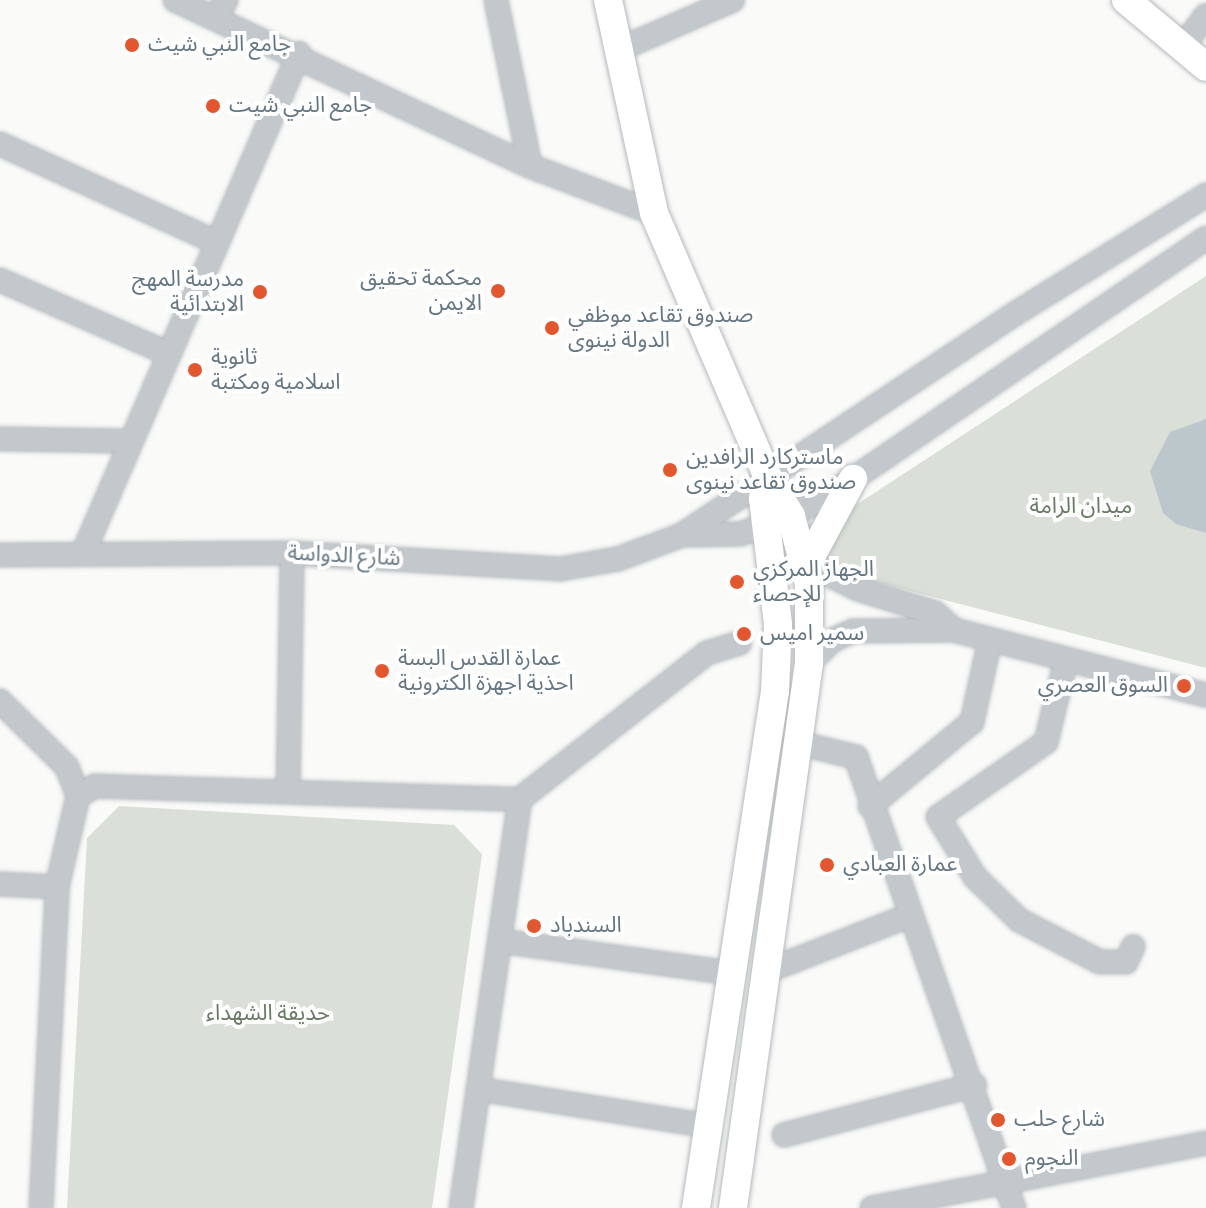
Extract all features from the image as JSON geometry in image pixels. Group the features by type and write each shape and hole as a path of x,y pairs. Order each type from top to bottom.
{"main road":[{"path":"608,0 654,213 768,478 780,522 776,677 696,1208"},
{"path":"1126,0 1206,67"},
{"path":"733,1208 809,663 807,564 853,479"},
{"path":"780,522 807,564"}],"street":[{"path":"175,0 221,9 299,54 530,166 654,213"},
{"path":"496,0 530,166"},
{"path":"618,50 733,0"},
{"path":"1183,46 1206,16"},
{"path":"84,551 128,441 299,54"},
{"path":"0,144 216,242"},
{"name":"شارع الدواسة","path":"0,555 84,551 292,553 560,569 618,559 682,535 1206,195"},
{"name":"شارع الدواسة","path":"682,535 726,536 780,522 853,479 1206,238"},
{"path":"0,280 167,353"},
{"path":"0,439 128,441"},
{"path":"288,791 292,553"},
{"path":"807,564 858,589 935,613 954,630"},
{"path":"809,663 824,647 853,631 954,630 1206,695"},
{"path":"870,806 972,722 990,640"},
{"path":"78,796 95,786 520,799 707,653 740,643"},
{"path":"1066,660 1046,742 938,817 975,877 1019,920 1100,962 1126,962 1133,947"},
{"path":"0,701 67,767 78,796 57,887 41,1208"},
{"path":"798,743 856,757 870,806 975,1085 1014,1208"},
{"path":"461,1208 520,799"},
{"path":"0,884 57,887"},
{"path":"767,971 911,915"},
{"path":"500,941 732,973"},
{"path":"784,1135 975,1085"},
{"path":"478,1089 708,1126"},
{"path":"872,1208 1005,1179 1206,1143"}],"green space":[{"name":"ميدان الرامة","path":"1206,276 1206,668 833,571 826,556 833,520"},
{"name":"حديقة الشهداء","path":"119,806 454,825 482,854 432,1208 67,1208 87,838"}],"shaded area":[{"path":"1206,419 1206,533 1176,524 1163,513 1150,471 1170,432"}],"place":[{"name":"جامع النبي شيث","path":"132,45"},
{"name":"جامع النبي شيت","path":"213,106"},
{"name":"محكمة تحقيق الايمن","path":"498,291"},
{"name":"مدرسة المهج الابتدائية","path":"260,292"},
{"name":"صندوق تقاعد موظفي الدولة نينوى","path":"552,328"},
{"name":"ثانوية اسلامية ومكتبة","path":"195,370"},
{"name":"ماستركارد الرافدين صندوق تقاعد نينوى","path":"670,470"},
{"name":"الجهاز المركزي للإحصاء","path":"737,582"},
{"name":"سمير اميس","path":"744,634"},
{"name":"عمارة القدس البسة احذية اجهزة الكترونية","path":"382,671"},
{"name":"السوق العصري","path":"1184,686"},
{"name":"عمارة العبادي","path":"827,865"},
{"name":"السندباد","path":"534,926"},
{"name":"شارع حلب","path":"998,1120"},
{"name":"النجوم","path":"1009,1159"}]}
